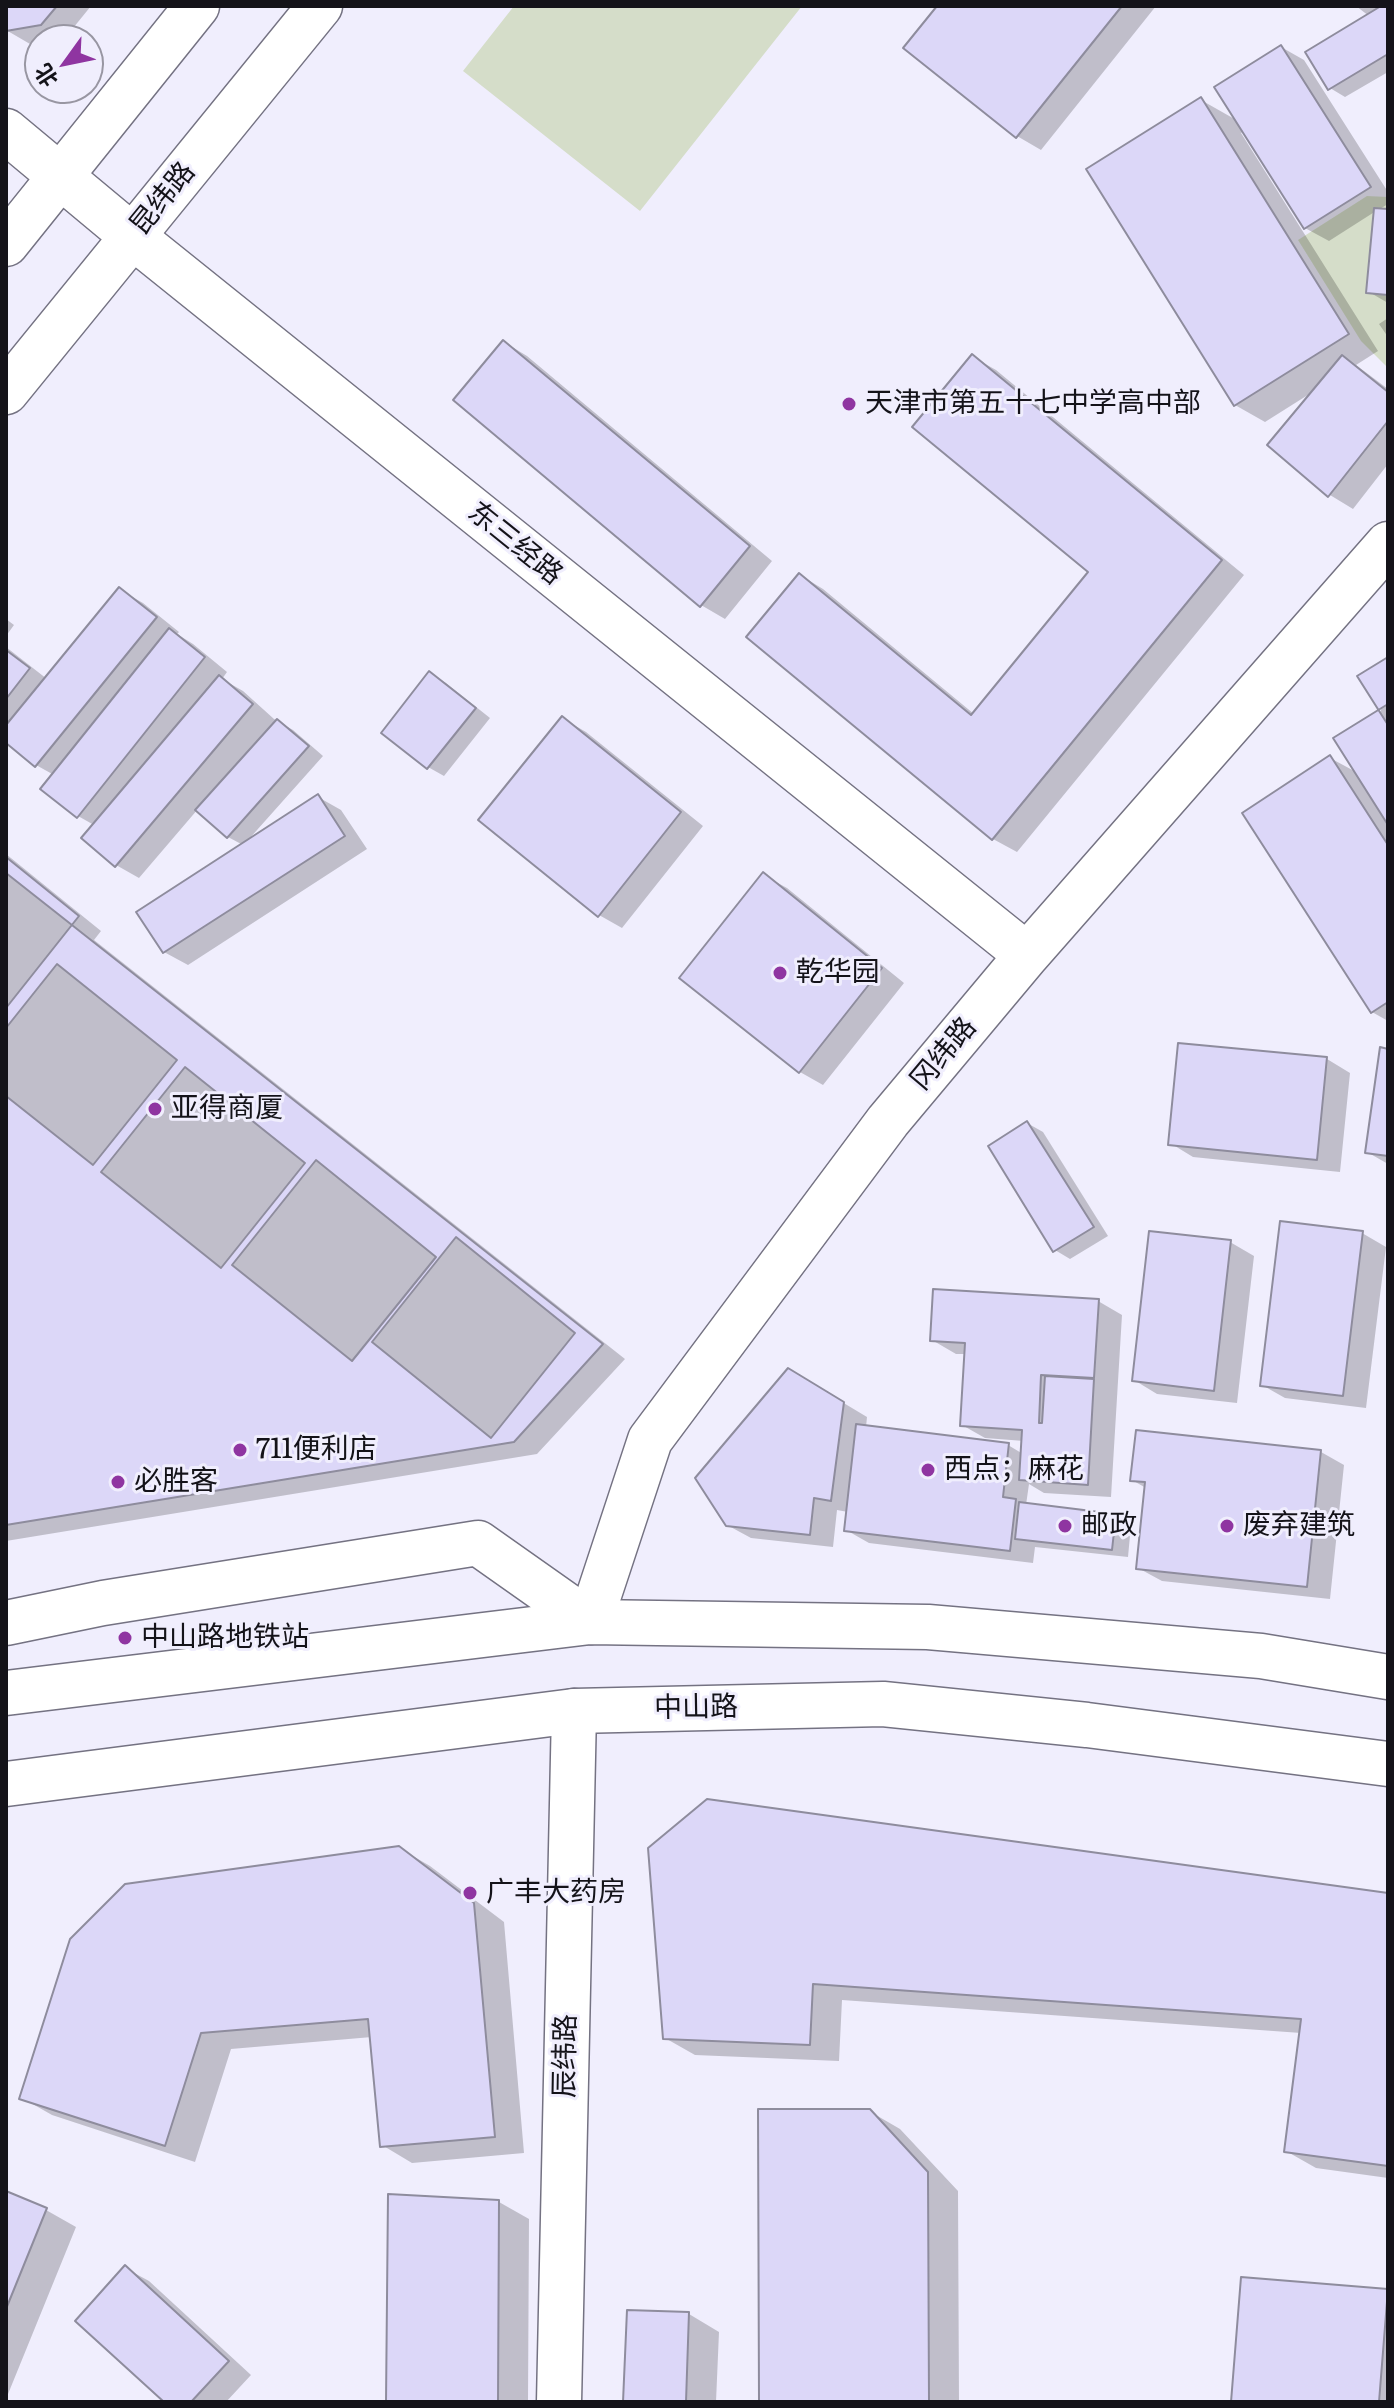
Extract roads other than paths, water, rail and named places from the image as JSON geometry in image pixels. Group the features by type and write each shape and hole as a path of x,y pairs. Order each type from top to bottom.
{"main road":[{"path":"6,244 197,6"},
{"name":"昆纬路","path":"6,392 320,6"},
{"name":"东三经路","path":"6,131 132,236 1027,955"},
{"name":"冈纬路","path":"590,1622 650,1440 888,1121 1027,955 1388,544"},
{"path":"6,1623 103,1603 478,1543 590,1622"},
{"path":"6,1693 590,1622 928,1627 1261,1656 1388,1677"},
{"name":"中山路","path":"6,1784 574,1711 883,1704 1087,1725 1388,1764"},
{"name":"辰纬路","path":"559,2402 574,1711"}],"place":[{"name":"天津市第五十七中学高中部","path":"849,404"},
{"name":"乾华园","path":"780,973"},
{"name":"亚得商厦","path":"155,1109"},
{"name":"711便利店","path":"240,1450"},
{"name":"西点；麻花","path":"928,1470"},
{"name":"必胜客","path":"118,1482"},
{"name":"邮政","path":"1065,1526"},
{"name":"废弃建筑","path":"1227,1526"},
{"name":"中山路地铁站","path":"125,1638"},
{"name":"广丰大药房","path":"470,1893"}]}
